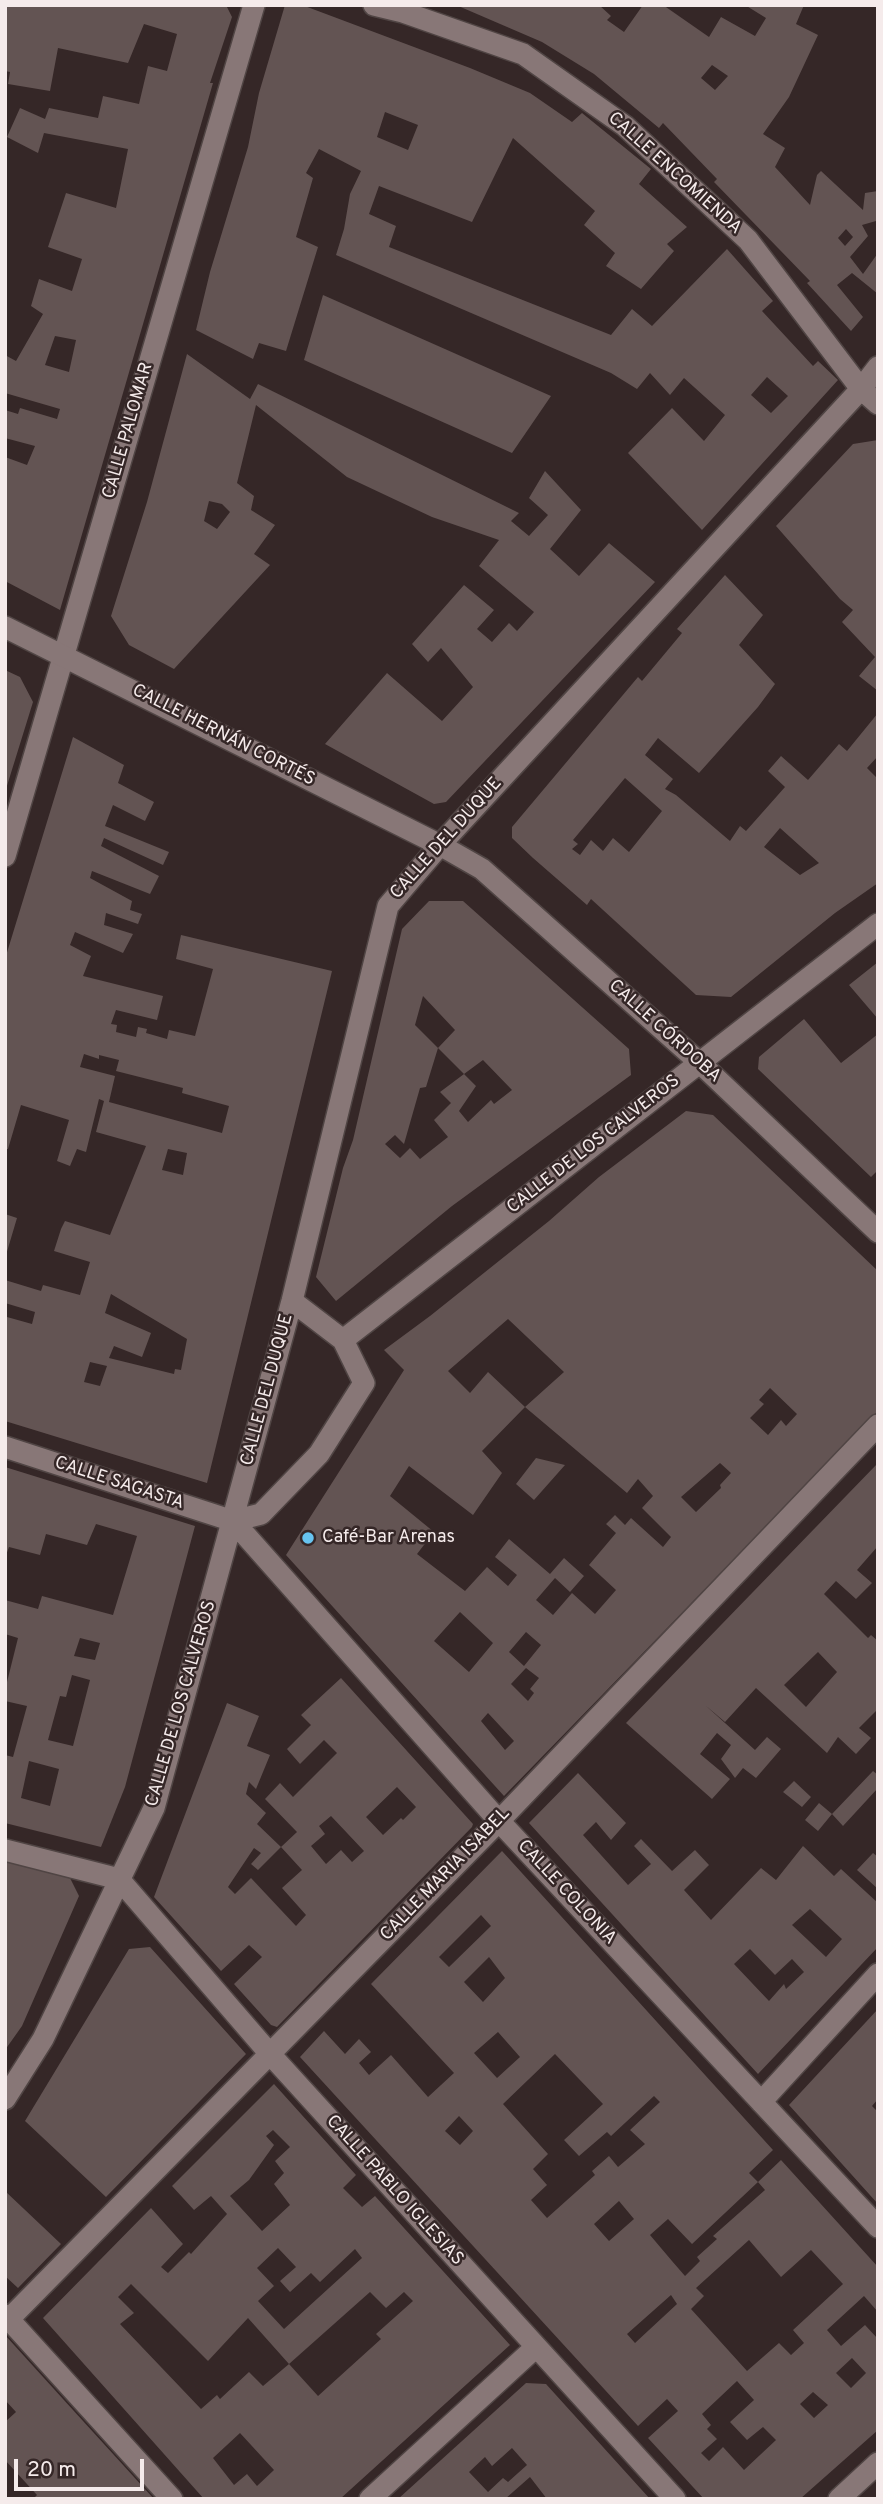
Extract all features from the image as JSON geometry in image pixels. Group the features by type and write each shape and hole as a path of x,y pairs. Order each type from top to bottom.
{"street":[{"name":"CALLE PALOMAR","path":"5,856 254,5"},
{"name":"CALLE ENCOMIENDA","path":"374,5 403,12 523,54 625,126 748,240 862,389 878,404"},
{"name":"CALLE DEL DUQUE","path":"233,1521 292,1301 388,906 440,845 862,389 878,367"},
{"name":"CALLE HERNÁN CORTÉS","path":"5,626 440,845"},
{"name":"CALLE CÓRDOBA","path":"440,845 482,869 700,1063 878,1232"},
{"name":"CALLE DE LOS CALVEROS","path":"343,1340 878,924"},
{"path":"233,1521 261,1514 319,1454 364,1383 343,1340 292,1301"},
{"name":"CALLE MARIA ISABEL","path":"7,2317 499,1821 878,1425"},
{"name":"CALLE SAGASTA","path":"5,1447 233,1521"},
{"name":"CALLE DE LOS CALVEROS","path":"5,2099 43,2039 154,1808 233,1521"},
{"name":"CALLE COLONIA","path":"233,1521 499,1821 878,2227"},
{"path":"5,1850 119,1879"},
{"name":"CALLE PABLO IGLESIAS","path":"119,1879 270,2054 675,2499"},
{"path":"761,2102 878,1974"},
{"path":"7,2317 172,2499"},
{"path":"370,2499 536,2347"},
{"path":"839,2499 878,2463"}],"building":[{"path":"5,5 226,5 232,17 210,83 213,83 60,610 5,581 5,457 27,465 35,446 5,438 5,410 18,414 20,408 57,419 60,409 5,393 5,355 16,361 43,314 31,306 39,279 72,291 82,259 48,247 66,193 116,208 128,149 44,133 38,153 7,137 20,108 45,119 49,108 98,118 103,96 139,104 148,66 167,71 177,34 144,24 128,63 58,48 50,91 8,84 10,72 5,71","holes":["55,336 76,340 69,372 45,365"]},
{"path":"285,5 302,5 530,93 572,122 582,113 651,169 639,184 687,227 667,244 674,251 641,289 606,266 615,253 584,225 595,211 513,138 472,222 379,186 369,214 396,226 389,247 611,335 632,309 652,326 727,249 773,301 762,311 813,366 818,361 838,380 702,530 628,453 672,408 704,441 725,415 684,378 670,395 650,373 637,389 611,373 336,255 350,194 361,171 319,149 306,173 313,178 296,237 318,247 286,351 259,343 253,359 196,330 210,272 248,147 259,93","holes":["385,112 418,125 408,150 377,137","767,377 788,396 771,413 751,395"]},
{"path":"456,5 599,5 611,16 607,20 624,32 643,5 663,5 709,37 721,17 755,36 766,18 745,5 804,5 796,24 818,35 789,97 763,134 785,148 775,167 810,205 817,175 821,171 863,210 865,193 878,191 878,223 876,221 862,225 868,236 850,257 863,274 878,253 878,294 852,273 837,285 863,317 851,331 807,283 810,281 714,182 717,179 663,123 659,128 594,74 542,42","holes":["712,65 728,76 715,90 701,78","846,229 853,237 845,246 838,238"]},
{"path":"323,295 551,396 512,453 304,360"},
{"path":"187,354 250,399 258,384 519,513 511,521 529,536 548,515 529,498 545,471 581,510 550,549 579,576 609,543 655,582 446,802 434,804 325,744 387,673 442,721 473,687 441,648 428,662 412,644 464,585 494,610 477,629 492,642 509,623 517,631 534,612 479,566 499,540 432,517 347,477 256,405 237,483 254,496 251,510 275,525 254,554 270,565 174,669 129,645 111,616 147,502","holes":["209,501 222,504 230,512 217,529 204,521"]},
{"path":"878,440 878,691 859,676 875,657 842,622 853,610 840,599 776,526 853,444"},
{"path":"725,575 763,615 739,645 775,684 758,707 699,773 658,738 645,755 673,779 665,789 676,795 730,841 740,826 746,831 785,787 768,771 781,756 808,780 839,744 847,751 878,713 878,756 867,768 878,779 878,883 835,913 731,997 696,995 591,899 587,905 512,838 512,827 638,677 642,681 682,633 677,629","holes":["625,778 662,811 629,852 613,838 603,851 591,840 580,855 572,849 578,844 573,840","780,828 819,863 800,875 764,847"]},
{"path":"5,670 20,677 33,702 6,789"},
{"path":"73,737 124,765 118,783 154,802 145,821 113,805 105,826 169,852 163,865 104,838 101,846 159,876 150,894 92,871 90,878 132,901 130,910 142,914 138,924 106,913 104,925 133,934 123,953 75,932 70,945 91,956 83,976 163,996 157,1020 116,1010 111,1024 117,1025 116,1032 136,1037 138,1027 147,1029 146,1033 167,1039 169,1030 195,1036 213,969 176,959 181,935 332,971 207,1483 5,1421 5,1321 7,1317 32,1324 35,1312 5,1303 5,1280 41,1291 43,1285 80,1295 90,1262 54,1251 61,1229 65,1221 110,1235 146,1146 96,1132 104,1101 99,1099 86,1152 77,1149 70,1166 57,1161 69,1120 21,1105 8,1149 5,1149 5,959","holes":["84,1054 99,1059 99,1055 119,1060 116,1071 183,1088 182,1093 229,1106 222,1133 109,1102 115,1076 80,1067","168,1149 187,1153 183,1175 162,1170","111,1294 187,1339 181,1370 175,1369 174,1374 109,1358 114,1346 142,1357 151,1333 105,1313","90,1362 107,1366 100,1386 84,1382"]},
{"path":"429,901 463,901 629,1049 631,1075 452,1206 336,1301 316,1277 343,1168 353,1140 402,929","holes":["423,996 455,1030 438,1048 415,1025","438,1048 464,1074 440,1092 451,1103 434,1120 448,1137 420,1159 410,1148 400,1158 385,1144 395,1135 404,1144 420,1088 426,1087","483,1060 512,1090 494,1104 491,1100 468,1122 459,1111 476,1086 464,1074"]},
{"path":"878,962 878,1019 849,985"},
{"path":"804,1019 841,1063 878,1034 878,1170 871,1177 758,1069 759,1057"},
{"path":"686,1111 713,1115 878,1271 878,1411 504,1796 286,1555 404,1370 384,1350 549,1221 599,1177","holes":["508,1319 564,1372 525,1407 488,1372 470,1393 448,1371","770,1388 797,1414 786,1426 781,1420 768,1435 750,1418 764,1404 759,1400","525,1407 627,1493 638,1479 653,1496 642,1508 671,1537 663,1547 631,1518 625,1525 615,1515 606,1524 616,1533 589,1565 616,1590 595,1614 572,1593 553,1615 536,1600 555,1578 570,1592 584,1576 564,1558 550,1574 509,1539 495,1557 517,1575 508,1586 487,1567 465,1591 417,1554 434,1532 390,1496 409,1466 473,1515 502,1473 482,1451","720,1463 731,1473 720,1485 721,1488 696,1512 681,1497","460,1612 493,1643 469,1672 434,1641","526,1632 541,1645 524,1666 509,1652","526,1668 539,1678 530,1689 534,1693 528,1701 511,1684","488,1713 514,1741 505,1750 481,1721"]},
{"path":"5,1214 17,1218 6,1255 5,1255"},
{"path":"536,1458 565,1465 534,1500 516,1484"},
{"path":"878,1463 878,1546 857,1570 872,1583 856,1599 836,1581 824,1594 868,1638 871,1635 878,1641 878,1709 859,1728 871,1738 856,1754 838,1737 827,1753 756,1688 725,1722 705,1705 755,1750 767,1737 781,1749 756,1778 743,1768 735,1778 721,1759 731,1745 717,1733 700,1754 730,1779 712,1799 626,1723","holes":["818,1652 837,1672 806,1707 784,1685"]},
{"path":"5,1467 195,1526 125,1787 101,1847 5,1823 5,1755 13,1757 27,1706 5,1701 5,1681 7,1682 18,1638 5,1634 5,1600 38,1609 42,1596 113,1615 137,1536 96,1524 87,1545 46,1534 40,1555 9,1547 5,1558","holes":["80,1638 100,1643 95,1660 74,1656","72,1675 90,1680 73,1746 48,1740 60,1696 66,1697","29,1761 59,1769 50,1806 21,1798"]},
{"path":"341,1678 473,1824 277,2027 271,2025 234,1984 262,1957 249,1945 221,1971 154,1897 227,1703 259,1716 247,1746 270,1755 256,1789 249,1782 246,1794 266,1813 257,1824 281,1847 297,1832 265,1799 280,1783 293,1797 337,1753 324,1740 300,1764 287,1749 311,1725 301,1715","holes":["397,1787 416,1807 383,1835 366,1817","331,1816 364,1851 352,1862 341,1850 326,1864 311,1846 325,1834 319,1826","281,1847 302,1870 282,1888 306,1915 296,1926 251,1878 235,1894 228,1887 254,1848 261,1853 251,1864 258,1870"]},
{"path":"873,1771 878,1775 878,1788 843,1826 832,1814"},
{"path":"578,1773 626,1823 611,1840 596,1822 583,1835 628,1885 651,1864 634,1846 641,1839 672,1871 695,1850 709,1865 684,1890 711,1920 761,1868 776,1880 803,1846 834,1876 841,1869 878,1903 878,1947 758,2074 529,1823","holes":["810,1909 842,1939 826,1957 792,1925","750,1949 775,1975 792,1959 804,1972 786,1989 784,1984 769,2001 734,1964"]},
{"path":"794,1781 811,1797 802,1807 783,1792"},
{"path":"819,1803 832,1814 818,1831 805,1820"},
{"path":"502,1851 773,2150 749,2173 758,2182 781,2160 878,2267 878,2312 864,2296 827,2330 841,2346 865,2325 878,2339 878,2430 800,2499 704,2499 648,2438 678,2411 667,2399 638,2426 300,2057 324,2031 345,2054 359,2039 371,2052 359,2063 369,2075 391,2055 428,2097 454,2073 371,1984","holes":["481,1915 491,1926 449,1967 439,1957","489,1957 505,1978 483,2002 464,1982","498,2032 520,2057 497,2078 474,2053","555,2054 603,2104 564,2140 579,2156 607,2132 611,2136 654,2096 660,2102 630,2130 645,2144 618,2167 609,2156 592,2171 595,2175 547,2218 531,2200 547,2185 533,2169 548,2154 503,2104","459,2116 473,2131 460,2145 445,2131","758,2182 765,2190 713,2236 717,2239 697,2257 700,2261 685,2276 650,2235 668,2219 692,2244","619,2201 634,2219 609,2241 594,2224","749,2240 781,2277 811,2250 843,2284 793,2330 804,2343 791,2355 779,2343 747,2371 691,2309 704,2296 696,2288","671,2295 677,2304 635,2343 627,2334","852,2358 866,2373 851,2388 836,2373","737,2381 754,2400 730,2422 747,2440 763,2427 776,2440 744,2470 723,2447 709,2461 701,2453 717,2439 707,2429 711,2425 702,2414","813,2392 828,2405 814,2418 800,2404"]},
{"path":"873,1853 878,1857 878,1889 857,1870"},
{"path":"5,1861 70,1878 79,1896 22,2026 5,2050"},
{"path":"150,1947 246,2054 106,2197 25,2121 129,1949"},
{"path":"878,2009 878,2099 872,2106 878,2112 878,2204 789,2105"},
{"path":"274,2084 356,2175 343,2188 362,2207 375,2196 510,2345 340,2499 204,2499 43,2318 151,2208 183,2244 161,2267 168,2273 189,2252 191,2254 227,2214 211,2196 194,2210 172,2186","holes":["273,2130 290,2147 275,2161 284,2173 274,2184 290,2205 262,2231 230,2196 249,2180 274,2145 266,2136","278,2248 296,2267 280,2281 290,2292 311,2273 320,2282 355,2249 362,2258 284,2329 258,2301 274,2286 257,2268","131,2284 208,2361 248,2318 289,2364 263,2386 249,2372 220,2399 217,2395 201,2409 120,2324 134,2313 118,2297","370,2292 386,2308 404,2292 413,2301 376,2334 381,2339 318,2396 289,2364","240,2433 274,2470 257,2486 247,2474 234,2485 213,2458"]},
{"path":"5,2191 61,2244 18,2288 5,2276"},
{"path":"5,2335 154,2499 33,2499 37,2495 5,2460 5,2422 16,2412 5,2400"},
{"path":"526,2383 546,2384 650,2499 547,2499 530,2477 505,2499 398,2499","holes":["512,2448 527,2465 508,2482 503,2478 488,2492 469,2472 485,2457 492,2466"]}],"place":[{"name":"Café-Bar Arenas","path":"308,1538"}]}
